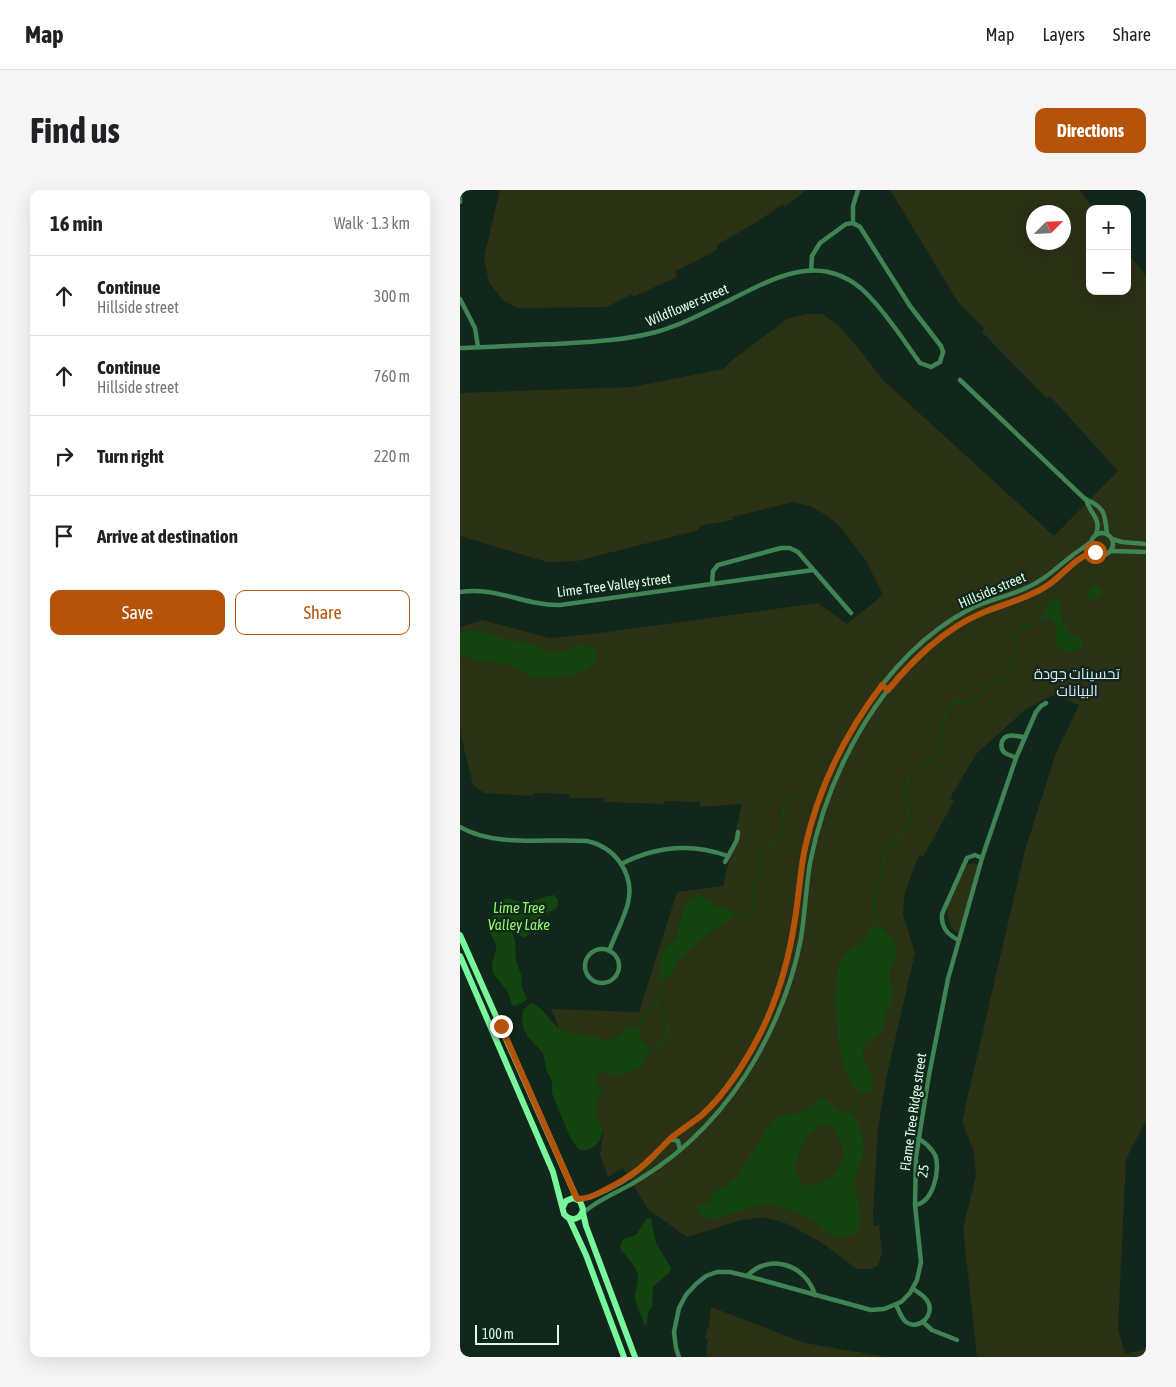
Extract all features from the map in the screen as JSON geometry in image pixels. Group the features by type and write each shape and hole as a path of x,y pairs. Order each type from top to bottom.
{"street":[{"path":"811,271 812,256 818,246 842,225 852,223 853,206 858,190"},
{"name":"Wildflower street","path":"460,348 624,340 658,332 692,318 778,276 799,271 811,271 838,276 854,283 874,301 920,363 931,367 940,362 943,352 941,346 910,306 862,230 852,223"},
{"path":"460,299 475,328 478,347"},
{"path":"960,380 1086,499 1100,508 1105,516 1106,534"},
{"path":"1086,499 1087,504 1097,519 1102,519 1105,516"},
{"path":"1094,513 1100,508"},
{"name":"Hillside street","path":"577,1199 592,1196 629,1177 645,1166 670,1139 697,1119 720,1096 750,1051 767,1019 780,986 790,952 803,858 818,801 832,766 849,734 882,685 918,646 949,621 980,604 1016,593 1035,584 1053,572 1091,542 1098,528 1097,519"},
{"path":"1096,534 1103,532 1112,539 1122,542 1146,544"},
{"path":"1110,551 1113,546 1112,539"},
{"path":"1091,542 1091,548 1095,552"},
{"path":"712,584 713,571 718,565 781,548 790,548 798,552 851,613"},
{"name":"Hillside street","path":"583,1213 596,1203 640,1179 680,1150 732,1094 755,1059 774,1023 788,988 798,953 810,865 826,803 836,776 852,744 888,690 918,657 954,628 980,613 1043,589 1084,556 1095,552 1104,555 1110,551 1146,552"},
{"name":"Lime Tree Valley street","path":"460,592 486,591 539,604 560,605 813,570"},
{"path":"882,685 888,690"},
{"name":"Flame Tree Ridge street","path":"896,1305 906,1298 913,1289 921,1262 915,1205 918,1138 941,1011 958,940 982,858 1016,758 1037,710 1046,703"},
{"path":"1016,758 1004,752 1002,742 1005,737 1011,735 1024,738"},
{"path":"460,827 476,835 493,838 594,843 612,853 621,864 628,882 629,896 626,909 609,951"},
{"path":"725,862 737,840 738,832"},
{"path":"621,864 649,852 674,848 699,848 728,856"},
{"path":"958,940 951,937 945,930 942,914 966,858 972,855 982,858"},
{"path":"460,935 577,1199 582,1203 586,1226 635,1357"},
{"path":"601,949 609,951 615,955 618,962 617,974 609,982 597,982 588,975 586,960 594,951 601,949"},
{"path":"460,956 556,1180 564,1214 569,1218 586,1255 624,1357"},
{"name":"25","path":"915,1205 922,1204 927,1198 934,1182 937,1167 936,1157 931,1149 918,1138"},
{"path":"670,1139 678,1141 680,1150"},
{"path":"563,1207 566,1200 577,1199"},
{"path":"569,1218 576,1219 583,1213"},
{"path":"746,1276 752,1270 764,1264 786,1264 797,1269 807,1278 816,1295"},
{"path":"679,1357 675,1340 675,1324 679,1308 691,1290 701,1280 717,1272 730,1272 746,1276 865,1309 878,1310 896,1305 906,1322 914,1324 923,1322 929,1316 930,1307 926,1299 913,1289"},
{"path":"923,1322 932,1330 957,1340"}],"shaded area":[{"path":"500,190 806,190 785,207 783,204 717,245 717,250 676,271 677,277 633,297 632,294 607,307 517,308 503,300 489,283 484,257"},
{"path":"890,190 1079,190 1091,205 1086,205 1086,295 1131,295 1131,257 1146,276 1146,1120 1126,1159 1118,1329 1125,1354 1146,1349 1146,1357 977,1357 963,1228 976,1176 974,1152 962,1121 1025,850 1056,753 1079,705 1053,695 1026,709 977,753 950,798 954,801 923,857 919,855 905,892 903,914 915,953 886,1079 878,1128 873,1214 874,1226 879,1225 882,1252 878,1266 870,1269 857,1269 822,1243 788,1224 763,1217 738,1221 687,1237 648,1209 623,1168 608,1177 600,1155 603,1133 551,1009 639,1012 677,892 723,886 742,804 700,807 700,802 664,801 664,804 604,802 604,798 570,798 569,794 533,793 533,796 484,793 473,785 461,736 460,627 482,620 550,638 600,633 818,603 847,624 883,595 866,561 842,529 829,517 810,506 793,502 732,517 733,520 699,526 699,530 577,561 547,562 460,536 460,393 632,387 723,369 787,319 806,314 823,314 841,328 883,380 1054,536 1118,471 1050,396 1047,399 982,332 984,328 958,302"},
{"path":"974,863 978,865 959,934 950,923 948,906 967,865"},
{"path":"711,1307 805,1343 886,1357 706,1357 708,1339 705,1338 709,1327"}],"water":[{"path":"1095,583 1103,592 1093,602 1084,594"},
{"path":"1060,598 1062,600 1061,612 1064,625 1072,634 1083,641 1082,647 1074,651 1064,650 1055,642 1055,628 1052,620 1049,618 1040,621 1049,601"},
{"path":"474,630 534,645 552,653 585,645 595,650 597,658 590,668 578,674 533,677 507,664 486,662 466,657 460,658 460,633"},
{"name":"Lime Tree Valley Lake","path":"554,895 558,899 558,906 537,918 525,938 511,931 515,940 516,961 521,974 522,988 527,998 524,1002 515,1006 511,1004 507,990 494,974 492,964 496,947 495,941 488,929 489,922 496,914 496,908 500,902 506,898 526,903"},
{"path":"696,895 702,896 717,906 732,910 735,917 716,928 690,948 677,962 671,976 664,979 659,976 664,949 678,936 680,922 687,901"},
{"path":"878,926 887,932 893,940 896,945 897,955 889,974 893,997 885,1015 882,1029 865,1044 863,1051 863,1056 871,1073 872,1084 871,1091 863,1093 854,1087 848,1077 839,1046 836,1008 837,975 840,963 847,953 862,941 870,930"},
{"path":"533,1003 557,1027 566,1031 606,1040 615,1038 628,1028 634,1027 638,1029 649,1047 647,1058 636,1070 619,1075 604,1073 596,1077 596,1083 603,1092 598,1098 595,1114 602,1129 602,1134 595,1146 587,1150 578,1149 569,1135 552,1093 552,1081 547,1072 543,1053 528,1037 523,1027 523,1010"},
{"path":"820,1099 827,1100 840,1112 852,1113 862,1133 864,1151 855,1181 860,1220 855,1232 848,1236 835,1237 807,1217 769,1205 752,1207 724,1217 706,1218 699,1214 699,1205 710,1201 714,1191 726,1186 735,1179 773,1119 781,1115 801,1112","holes":["824,1125 829,1126 839,1139 843,1150 840,1166 827,1179 815,1184 804,1185 799,1178 797,1169 800,1151 810,1135"]},
{"path":"647,1218 651,1219 656,1243 671,1268 670,1272 653,1287 652,1307 648,1312 647,1325 644,1325 635,1298 638,1281 637,1274 634,1266 620,1248 623,1239 636,1235"}],"waterway":[{"path":"877,926 874,901 882,879 884,857 887,850 910,823 906,796 908,778 917,769 932,761 938,755 942,743 945,714 952,702 964,703 973,700 986,687 1010,675 1012,659 1016,651 1015,639 1017,633 1023,626 1035,624"},
{"path":"736,916 752,913 754,908 754,887 762,871 763,851 768,846 777,842 783,831 783,809 795,793 804,788"},
{"path":"650,1049 658,1046 667,1036 667,1022 656,1003 661,994 660,977"},
{"path":"638,1029 644,1016 656,1003"},
{"path":"852,1113 860,1092"}],"district":[{"name":"تحسينات جودة البيانات","path":"1077,682"}],"route":[{"path":"501,1026 577,1199 588,1198 629,1177 645,1166 670,1139 697,1119 720,1096 759,1036 774,1003 790,952 805,847 818,801 840,750 858,718 882,685 888,690 918,657 954,628 980,613 1043,589 1084,556 1095,552"}]}
